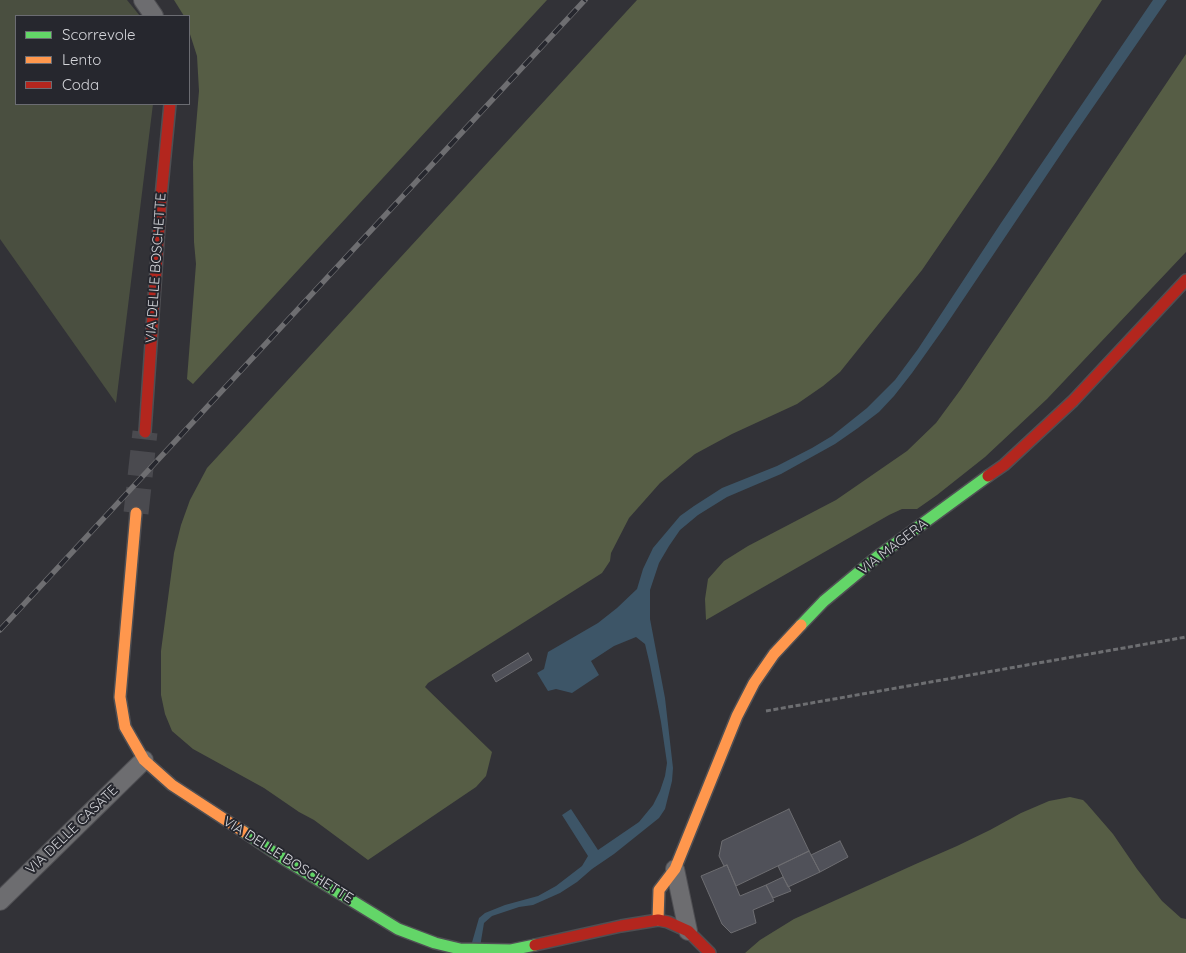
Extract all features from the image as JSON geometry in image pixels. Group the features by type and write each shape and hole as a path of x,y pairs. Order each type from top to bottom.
{"street":[{"path":"143,0 153,15"},
{"name":"VIA DELLE BOSCHETTE","path":"145,432 161,197 170,105"},
{"name":"VIA MAGERA","path":"659,890 675,869 737,716 754,683 774,654 824,601 877,557 1004,465 1073,401 1186,280"},
{"name":"VIA DELLE BOSCHETTE","path":"136,513 120,697 125,727 144,760 172,785 284,859 398,929 435,942 460,949 511,950 621,926 658,920 668,922 688,931"},
{"name":"VIA DELLE CASATE","path":"0,901 144,760"},
{"path":"675,869 688,931 710,953"},
{"path":"658,920 659,890"},
{"path":"621,926 641,910 659,890"}],"path":[{"path":"737,716 1186,637"}],"green space":[{"path":"0,0 127,0 139,15 15,15 15,105 153,105 116,403 0,239"},
{"path":"174,0 547,0 193,384 187,379 196,264 193,162 199,91 197,56 190,34 190,15 183,15"},
{"path":"637,0 1102,0 996,162 922,270 840,372 797,404 732,434 695,454 660,483 629,518 611,553 610,561 602,573 428,683 425,687 492,752 486,776 476,787 368,860 314,820 264,788 193,749 172,731 165,714 161,695 161,651 174,553 181,525 190,500 207,468"},
{"path":"1186,54 1186,252 1047,399 985,457 937,495 917,509 902,509 889,515 706,620 705,599 708,579 724,561 748,546 836,500 907,451 936,423 961,389"},
{"path":"1070,797 1083,800 1087,804 1113,834 1162,901 1181,918 1186,919 1186,953 745,953 760,940 794,919 957,846 1021,813 1049,801"}],"water":[{"path":"1153,0 1167,0 944,328 894,396 879,412 835,444 781,474 727,497 698,515 680,530 669,546 659,563 650,590 650,619 665,698 673,768 672,781 665,809 659,818 614,854 560,893 533,905 519,907 492,916 484,923 479,953 469,953 479,918 485,913 505,905 538,896 556,886 582,866 588,856 562,815 571,809 598,850 639,822 653,805 665,776 667,763 661,722 645,644 636,637 614,646 591,661 599,675 572,693 556,689 548,691 537,673 544,669 548,652 598,623 637,589 643,569 653,548 680,516 722,488 777,466 832,436 867,408 895,380 918,349 1001,223"}],"building":[{"path":"528,653 532,660 496,682 492,675"},
{"path":"789,809 809,851 736,886 727,865 724,866 719,856 722,841"},
{"path":"840,841 848,857 820,872 811,855"},
{"path":"809,851 820,872 788,887 778,866"},
{"path":"727,865 740,896 766,885 774,901 753,910 756,923 731,933 722,924 701,876"},
{"path":"783,877 791,891 773,898 766,885"}],"tunnel":[{"path":"136,513 145,432"}],"railway":[{"path":"0,630 585,0"}],"traffic: fast":[{"path":"801,625 824,601 877,557 988,476"},
{"path":"244,832 284,859 398,929 435,943 460,949 511,950 535,945"}],"traffic: slow":[{"path":"136,513 120,697 125,727 144,760 172,785 244,832"},
{"path":"658,920 659,890 675,869 737,716 754,683 774,654 801,625"}],"traffic: jam":[{"path":"145,432 161,197 170,105"},
{"path":"988,476 1004,465 1073,401 1186,280"},
{"path":"535,945 658,920 668,922 688,931 710,953"}]}
